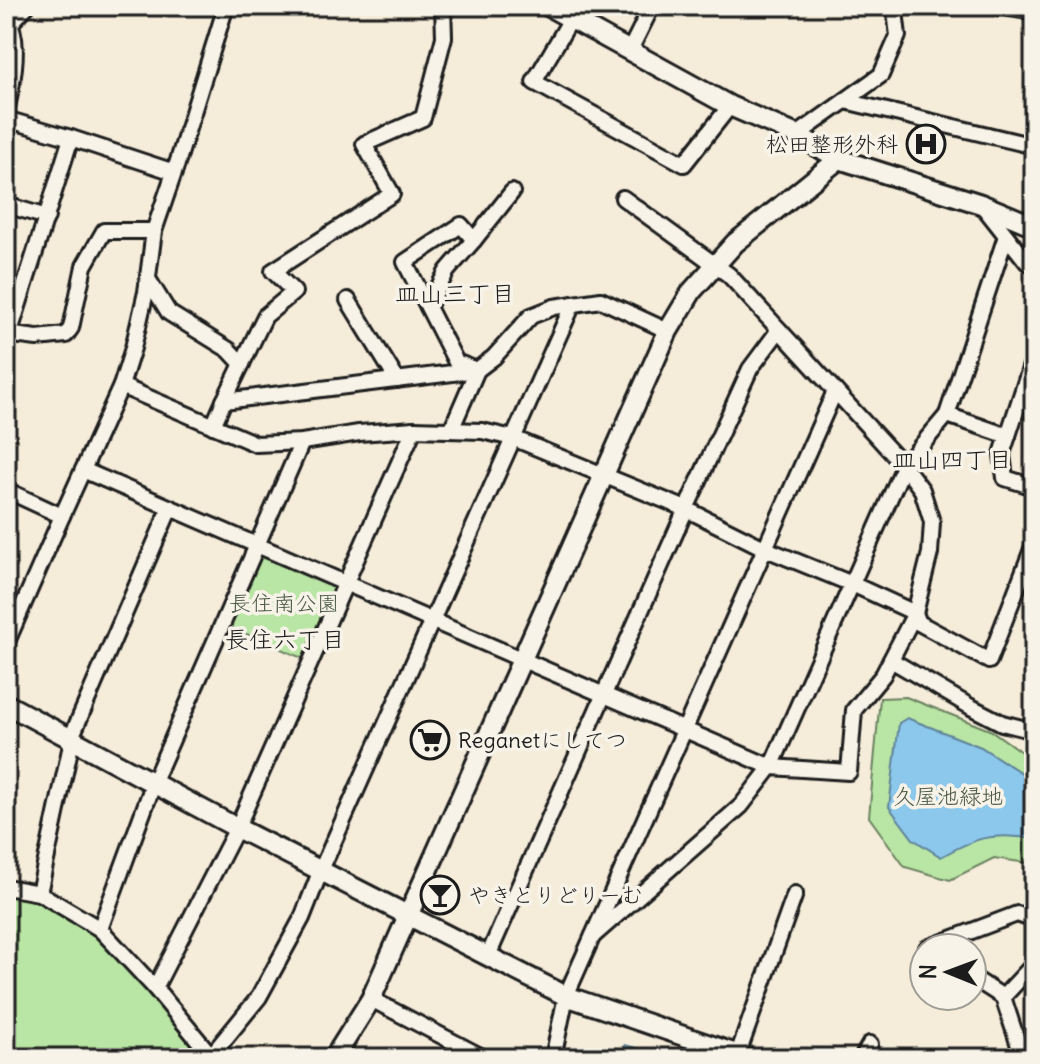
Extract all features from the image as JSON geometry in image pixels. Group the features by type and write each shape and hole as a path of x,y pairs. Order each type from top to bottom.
{"street":[{"path":"6,112 8,88 16,59 9,19 27,6"},
{"path":"6,644 121,386 148,279 154,231 226,6"},
{"path":"213,426 265,316 294,292 273,271 392,194 364,144 423,118 444,37 443,6"},
{"path":"548,6 730,106 797,135 839,159 981,204 1034,226"},
{"path":"630,50 652,6"},
{"path":"997,6 1034,12"},
{"path":"797,135 881,75 898,36 892,8"},
{"path":"571,19 534,82 684,164 730,106"},
{"path":"845,101 1034,146"},
{"path":"6,119 174,172"},
{"path":"71,138 8,334 37,338 66,335 71,328 84,266 104,231 154,231"},
{"path":"334,1058 371,999 668,331 692,291 735,243 839,159"},
{"path":"428,307 447,271 512,192"},
{"path":"83,470 771,767 849,772 854,710 883,675 915,613 930,553 932,522 922,490 904,466 729,275 623,198"},
{"path":"981,204 1027,262 1034,264"},
{"path":"6,205 47,217"},
{"path":"474,240 461,225 405,262 456,362 477,370"},
{"path":"593,936 741,806 771,767 904,466 947,415 1006,236"},
{"path":"148,279 169,313 229,350 242,364"},
{"path":"348,300 397,380"},
{"path":"451,430 477,370 494,357 531,316 554,307 601,300 668,331"},
{"path":"6,887 39,893 100,929 155,988 212,1057 259,997 302,918 573,304"},
{"path":"488,956 750,369 779,330"},
{"path":"1034,356 1002,454 1005,478 1034,487"},
{"path":"224,401 477,370"},
{"path":"121,386 256,444 414,429 482,431 513,438 686,509 766,549 915,613 919,623 989,661 1034,544"},
{"path":"553,1058 566,996 835,391"},
{"path":"947,415 1008,436"},
{"path":"155,988 237,828 414,429"},
{"path":"100,929 154,783 302,442"},
{"path":"6,490 62,516"},
{"path":"39,893 72,739 170,508"},
{"path":"891,660 1002,723 1034,731"},
{"path":"6,704 237,828 566,996 743,1056 795,894"},
{"path":"969,932 1017,914 1034,920"},
{"path":"1003,997 1034,964"},
{"path":"988,987 1003,997 1026,1058 1034,1056"},
{"path":"371,999 484,1058"},
{"path":"862,1058 870,1044"}],"green space":[{"name":"長住南公園","path":"257,545 344,582 311,662 223,624"},
{"name":"久屋池緑地","path":"906,697 992,731 1034,761 1034,864 994,858 950,880 905,867 869,817 880,698"},
{"path":"6,887 100,929 213,1058 6,1058"}],"water":[{"path":"907,718 981,747 1034,781 1034,839 996,836 965,845 941,857 913,839 889,807 899,723"},
{"path":"625,1045 673,1058 622,1058"}],"place":[{"name":"松田整形外科","path":"926,144"},
{"name":"Reganetにしてつ","path":"430,740"},
{"name":"やきとりどりーむ","path":"440,895"}],"district":[{"name":"皿山三丁目","path":"455,293"},
{"name":"皿山四丁目","path":"952,459"},
{"name":"長住六丁目","path":"285,639"}]}
